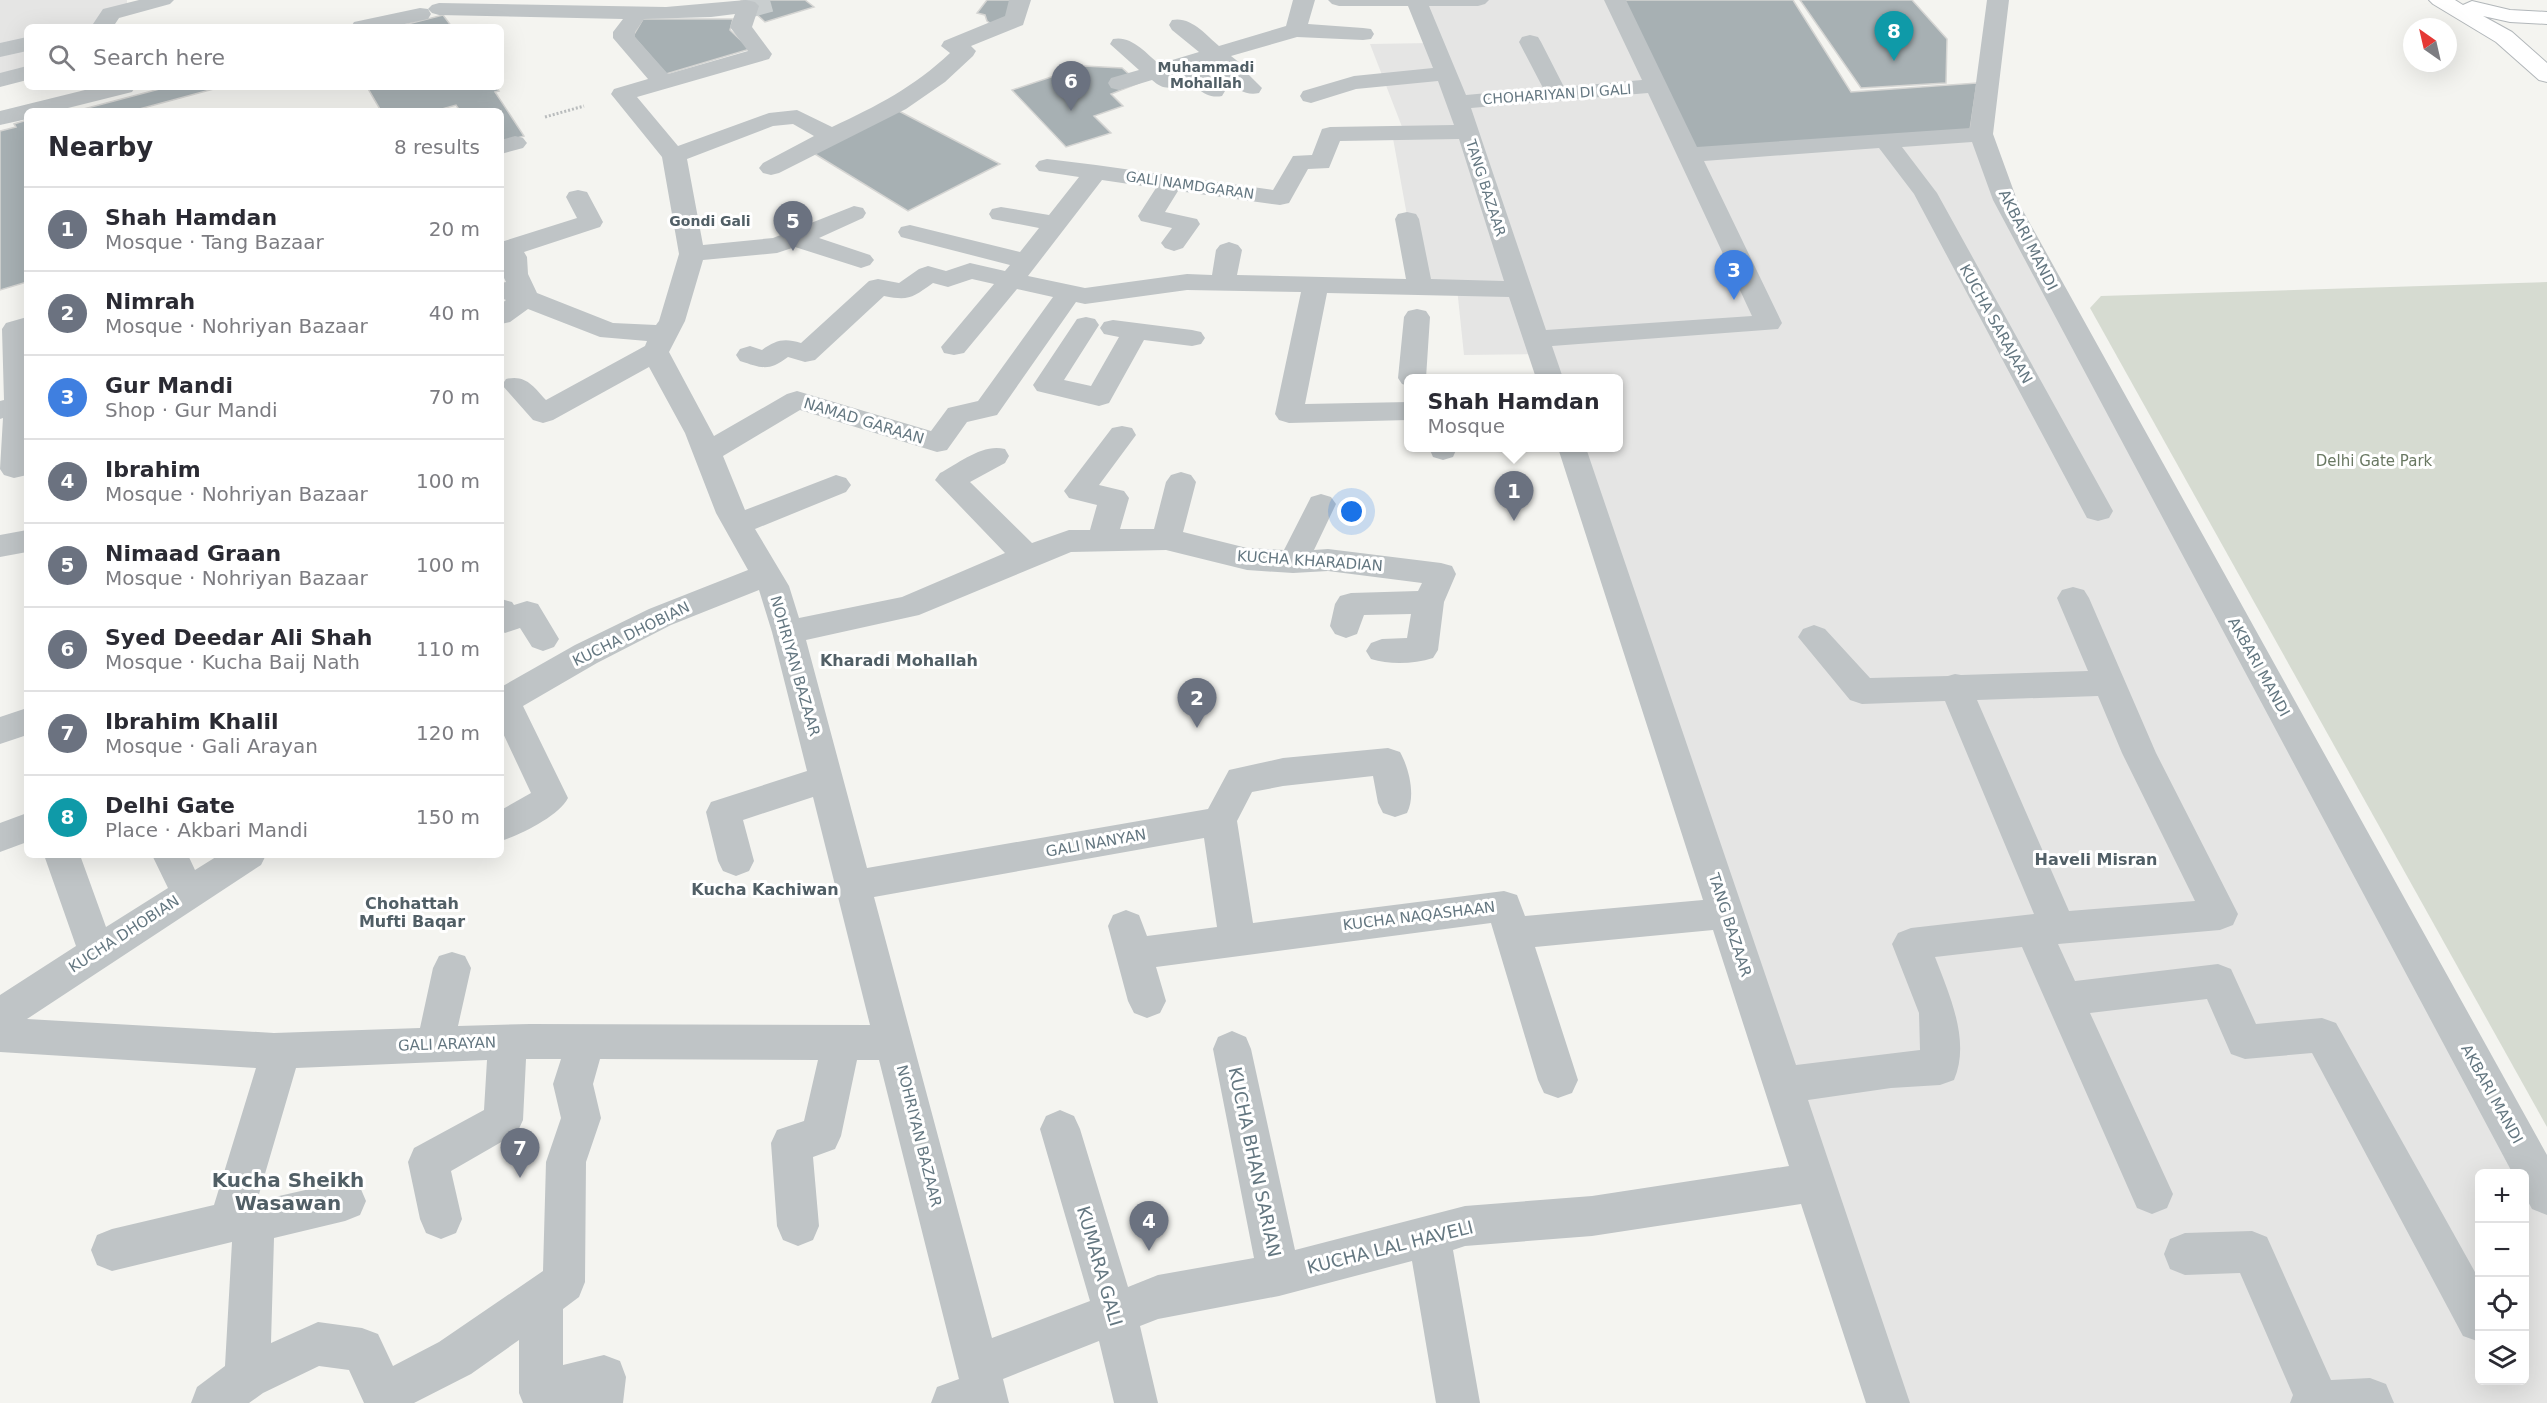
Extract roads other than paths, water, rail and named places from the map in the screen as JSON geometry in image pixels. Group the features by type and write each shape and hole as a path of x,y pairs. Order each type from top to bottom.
{"main road":[{"path":"2440,0 2504,37 2547,75"},
{"path":"2449,0 2510,16 2547,18"}],"street":[{"path":"104,24 111,14 163,0"},
{"path":"771,168 898,104 937,76 965,51 952,46 1015,20 1020,0"},
{"path":"1296,30 1304,0"},
{"path":"1341,0 1478,0"},
{"name":"TANG BAZAAR","path":"1416,0 1458,102 1548,374"},
{"path":"1536,339 1769,323 1615,0"},
{"path":"1688,155 1980,134 1998,0"},
{"path":"375,24 445,8 588,6 638,12 711,11 748,6 741,27 761,54 622,94 674,156 692,254 672,321 661,343 543,414 516,385"},
{"path":"638,12 624,32 624,38 663,82"},
{"path":"1180,25 1237,72 1233,74 1251,88"},
{"path":"1119,83 1163,77 1183,62 1296,30 1363,34"},
{"path":"1530,42 1557,94"},
{"path":"1121,44 1163,77"},
{"path":"0,50 24,45"},
{"path":"1183,62 1214,91"},
{"path":"1311,96 1354,83 1375,86 1447,73"},
{"path":"0,80 24,74"},
{"name":"CHOHARIYAN DI GALI","path":"1458,102 1656,86"},
{"path":"40,108 112,90"},
{"path":"0,118 24,112"},
{"path":"674,156 769,120 797,117 832,136"},
{"name":"GALI NAMDGARAN","path":"1047,166 1280,198 1301,161 1320,163 1330,134 1468,132"},
{"name":"AKBARI MANDI","path":"1980,134 2005,200 2547,1195"},
{"name":"KUCHA SARAJAAN","path":"1886,141 1924,193 2098,511"},
{"path":"1208,188 1221,164"},
{"path":"954,347 1019,271 1096,172"},
{"path":"1171,183 1150,216 1188,224 1174,243"},
{"path":"526,298 515,274 514,257 509,248 591,222 579,197"},
{"path":"692,254 777,244 822,229 854,213"},
{"path":"1001,214 1056,224"},
{"path":"1407,219 1420,287"},
{"path":"910,232 1019,271 1069,293 1086,296 1187,282 1520,289"},
{"path":"795,238 861,260"},
{"path":"1223,283 1229,250"},
{"path":"750,355 766,360 784,347 805,354 878,286 904,292 928,274 948,279 970,271 1019,271"},
{"path":"1316,284 1289,414 1404,411"},
{"path":"504,290 609,331 661,343"},
{"name":"NAMAD GARAAN","path":"706,453 797,400 937,443 958,414 987,409 1069,293"},
{"path":"504,314 526,298"},
{"path":"1412,374 1417,317"},
{"path":"1049,321 1192,338"},
{"path":"1086,325 1047,385 1100,397 1136,331"},
{"path":"24,327 15,329 9,408 14,468 24,466"},
{"name":"NOHRIYAN BAZAAR","path":"661,343 738,525 773,586 788,632 895,1043 976,1392"},
{"path":"1102,541 1114,498 1079,491 1122,435"},
{"name":"TANG BAZAAR","path":"1574,452 1888,1403"},
{"path":"995,456 950,480 1027,556"},
{"path":"1166,539 1181,482"},
{"path":"738,525 836,485"},
{"path":"1293,562 1321,504"},
{"name":"KUCHA KHARADIAN","path":"788,632 908,607 1027,556 1069,541 1166,539 1247,559 1293,562 1328,560 1441,574 1428,602 1422,651 1382,651"},
{"path":"0,546 24,542"},
{"name":"KUCHA DHOBIAN","path":"504,701 586,654 660,617 766,575"},
{"path":"1782,1086 1891,1070 1940,1066 1938,1012 1911,944 2045,929 2220,914 2139,753 2073,598"},
{"path":"1346,626 1351,604 1428,602"},
{"path":"504,617 506,621 527,612 543,639"},
{"path":"1814,637 1862,691 2110,682"},
{"path":"1955,686 2045,929 2063,999 2152,1194"},
{"path":"504,704 551,798 504,825"},
{"path":"0,731 24,722"},
{"path":"1147,1001 1130,940 1237,940 1219,821 1242,780 1283,772 1388,761 1395,803"},
{"path":"736,861 723,812 826,779"},
{"name":"GALI NANYAN","path":"854,885 1219,821"},
{"path":"0,838 24,828"},
{"path":"63,858 98,952"},
{"path":"171,858 188,892"},
{"name":"KUCHA DHOBIAN","path":"0,1013 14,1007 243,858"},
{"name":"KUCHA NAQASHAAN","path":"1237,940 1504,906 1512,933"},
{"path":"1558,1080 1512,933 1726,913"},
{"path":"435,1045 452,968"},
{"path":"2063,999 2218,981 2245,1042 2322,1035 2475,1316"},
{"name":"GALI ARAYAN","path":"0,1035 281,1051 507,1042 895,1043"},
{"path":"230,1390 318,1344 362,1350 383,1395 455,1358 564,1282 566,1162 580,1118 573,1084 585,1041"},
{"path":"441,1219 428,1162 503,1120 507,1042"},
{"path":"798,1226 791,1143 821,1136 841,1043"},
{"name":"KUCHA BHAN SARIAN","path":"1232,1049 1279,1275"},
{"path":"230,1390 242,1222 281,1051"},
{"name":"KUMARA GALI","path":"1060,1129 1115,1314 1136,1403"},
{"name":"KUCHA LAL HAVELI","path":"976,1392 1115,1314 1158,1297 1279,1275 1465,1226 1592,1216 1814,1182"},
{"path":"112,1250 345,1201"},
{"path":"1429,1234 1458,1403"},
{"path":"2185,1254 2252,1252 2319,1403"},
{"path":"541,1299 541,1393 604,1377 601,1403"},
{"path":"2312,1403 2370,1400 2372,1403"}],"tunnel":[{"path":"748,6 770,0"}],"place":[{"name":"Delhi Gate","path":"1894,61"},
{"name":"Syed Deedar Ali Shah","path":"1071,111"},
{"name":"Nimaad Graan","path":"793,251"},
{"name":"Gur Mandi","path":"1734,300"},
{"name":"Shah Hamdan","path":"1514,521"},
{"name":"Nimrah","path":"1197,728"},
{"name":"Ibrahim Khalil","path":"520,1178"},
{"name":"Ibrahim","path":"1149,1251"}],"district":[{"name":"Muhammadi Mohallah","path":"1206,76"},
{"name":"Gondi Gali","path":"710,221"},
{"name":"Kharadi Mohallah","path":"899,660"},
{"name":"Haveli Misran","path":"2096,859"},
{"name":"Kucha Kachiwan","path":"765,889"},
{"name":"Chohattah Mufti Baqar","path":"412,912"},
{"name":"Kucha Sheikh Wasawan","path":"288,1192"}],"park label":[{"name":"Delhi Gate Park","path":"2374,461"}]}
